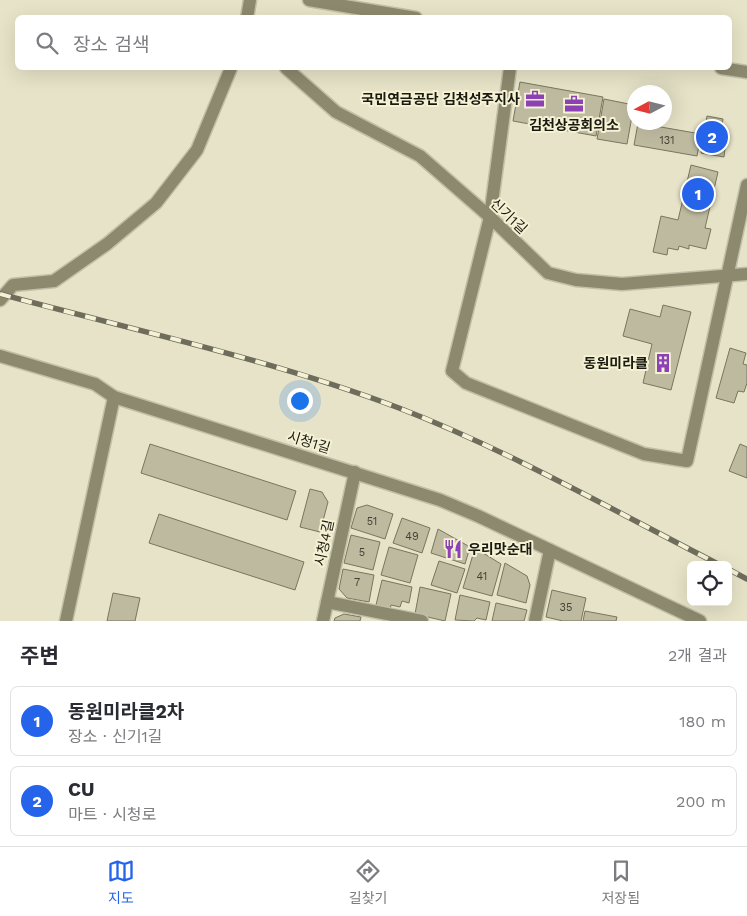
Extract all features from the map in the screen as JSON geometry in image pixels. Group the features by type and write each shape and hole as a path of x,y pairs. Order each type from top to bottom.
{"street":[{"path":"248,15 250,0"},
{"path":"309,0 398,15"},
{"path":"0,300 13,285 54,281 107,244 156,204 197,150 230,70"},
{"name":"신기1길","path":"288,70 336,112 420,156 490,217 548,273 576,280 622,284 728,274 747,274"},
{"path":"510,70 490,217 452,371 466,383 644,454 687,461 747,185"},
{"path":"732,70 747,72"},
{"name":"시청1길","path":"0,356 95,384 114,397 440,500 700,621"},
{"path":"66,621 114,397"},
{"name":"시청4길","path":"323,621 355,472"},
{"path":"535,621 550,550"},
{"path":"327,602 422,621"}],"building":[{"path":"520,82 603,97 596,136 513,121"},
{"path":"604,99 627,104 627,130 630,130 627,144 597,139"},
{"path":"707,116 723,119 720,138 726,139 724,157 701,153"},
{"path":"672,129 701,134 697,156 634,145 637,130"},
{"path":"691,165 718,172 705,228 711,229 706,249 689,245 689,249 679,246 678,250 668,248 667,255 653,252 661,216 678,220"},
{"name":"동원미라클","path":"663,305 691,312 671,390 643,383 652,344 623,336 630,309 660,317"},
{"path":"730,348 746,353 743,364 747,365 747,383 744,392 738,391 734,403 716,398"},
{"path":"150,444 296,491 287,520 141,473"},
{"path":"740,444 747,447 747,478 729,471"},
{"path":"310,489 322,492 328,502 320,532 300,527"},
{"path":"367,505 393,514 385,539 351,528 357,508"},
{"path":"159,514 304,562 295,590 149,543"},
{"path":"402,518 430,528 422,553 393,543"},
{"path":"438,529 470,547 465,564 431,553"},
{"path":"351,535 380,542 373,570 344,563"},
{"path":"389,547 418,555 410,583 381,575"},
{"path":"475,548 501,564 492,596 463,588"},
{"path":"439,561 465,569 457,593 431,585"},
{"path":"505,563 527,576 530,585 526,603 497,595"},
{"path":"343,569 374,575 369,602 347,598 339,589"},
{"path":"382,580 412,587 409,603 402,601 400,607 391,605 390,609 376,605"},
{"path":"420,587 451,594 445,621 415,614"},
{"path":"552,590 586,598 581,621 563,621 546,617"},
{"path":"113,593 140,598 135,621 107,621"},
{"path":"460,595 490,602 486,620 477,618 474,621 455,620"},
{"path":"496,603 527,610 524,621 492,621"},
{"path":"585,611 617,617 616,621 583,621"},
{"path":"344,614 361,617 360,621 334,621 335,618"}],"railway":[{"path":"0,294 251,360 399,408 521,462 712,561"},
{"path":"732,571 747,579"}],"place":[{"name":"국민연금공단 김천성주지사","path":"535,99"},
{"name":"김천상공회의소","path":"574,104"},
{"name":"CU","path":"712,137"},
{"name":"동원미라클2차","path":"698,194"},
{"name":"동원미라클","path":"663,363"},
{"name":"우리맛순대","path":"453,549"}]}
